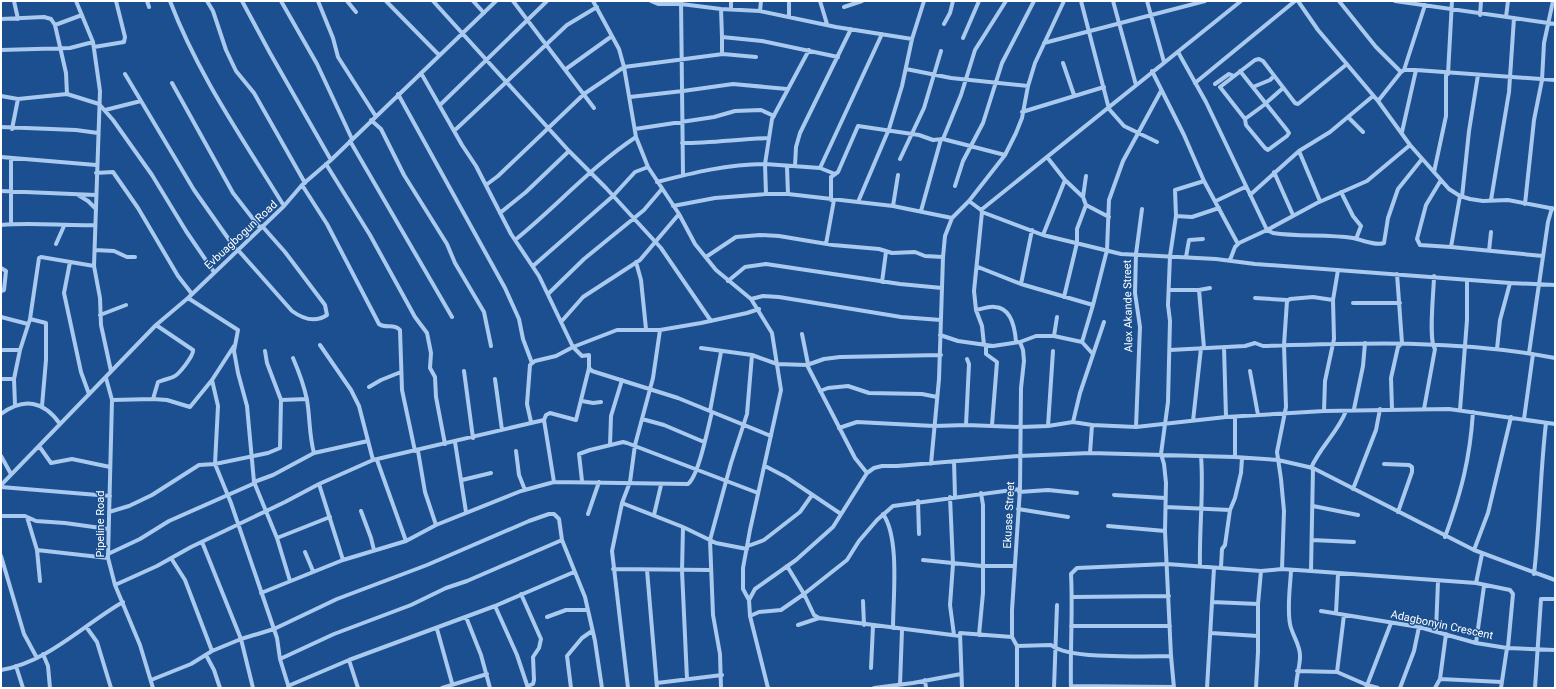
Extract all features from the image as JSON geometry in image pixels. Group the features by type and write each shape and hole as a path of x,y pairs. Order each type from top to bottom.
{"street":[{"path":"14,1 18,19"},
{"path":"76,1 93,42 100,91 96,165 94,266 100,298 100,315 112,371"},
{"path":"94,47 124,42 125,37 116,1"},
{"path":"147,1 149,7"},
{"path":"170,1 188,47 242,141 284,206"},
{"path":"207,1 213,11 226,50 236,71 254,93 303,184 327,224 379,324 383,327 394,326 400,330 401,372 406,413 417,451 425,492 436,526"},
{"path":"242,1 331,160"},
{"path":"281,1 317,64 351,140 393,219 452,316"},
{"path":"318,1 338,57 375,115"},
{"path":"347,1 356,12"},
{"path":"386,1 440,55"},
{"path":"433,1 463,33 486,62 569,151 614,196 655,242 676,268 710,321"},
{"path":"473,1 484,13"},
{"name":"Evbuagbogun Road","path":"1,486 156,325 188,298 284,206 303,184 331,160 375,115 496,1"},
{"path":"513,1 566,69 594,108"},
{"path":"440,105 486,62 547,1"},
{"path":"593,1 619,50 630,97 636,136 648,167 661,190 679,214 689,234 706,257 728,281 751,299 759,309 772,333 781,390 758,493 743,568 742,582 743,590 749,600 750,616 768,688"},
{"path":"651,1 658,4 681,2 721,9 760,11 851,29 912,39"},
{"path":"730,1 731,9"},
{"path":"760,11 761,1"},
{"path":"789,1 789,16"},
{"path":"820,1 827,24"},
{"path":"844,7 862,1"},
{"path":"858,202 889,129 906,69 912,39 924,1"},
{"path":"944,24 950,13 953,1"},
{"path":"963,38 979,1"},
{"path":"921,211 942,139 961,95 964,80 975,50 1006,1"},
{"path":"955,186 963,161 983,123 1002,63 1034,1"},
{"path":"931,464 941,356 940,335 945,236 952,218 969,201 1005,155 1016,133 1028,86 1044,43 1064,1"},
{"path":"1081,1 1087,30 1109,109 1124,126 1157,142"},
{"path":"1113,1 1136,85"},
{"path":"1147,1 1164,62"},
{"path":"1182,1 1183,6"},
{"path":"1044,43 1087,30 1205,1"},
{"path":"992,426 997,362 986,354 982,326 976,310 974,291 978,267 982,211 1047,157 1109,109 1152,71 1241,1"},
{"path":"1195,83 1295,1"},
{"path":"1298,1 1318,30 1402,132 1410,146 1450,189 1461,196 1484,201 1508,200 1554,209 1548,222 1539,284 1524,419"},
{"path":"1339,1 1371,41 1402,71 1416,70 1447,74 1510,76 1555,80"},
{"path":"1395,1 1424,4 1480,15 1555,24"},
{"path":"1434,172 1446,116 1452,1"},
{"path":"1480,1 1480,15"},
{"path":"1506,17 1508,1"},
{"path":"1525,204 1534,120 1542,80 1544,43 1553,1"},
{"path":"681,2 682,143 684,175"},
{"path":"1378,101 1402,71 1424,4"},
{"path":"454,131 507,83 567,25 597,7"},
{"path":"721,9 722,54"},
{"path":"55,25 82,15"},
{"path":"1,19 47,17 51,19 55,25 59,48 66,73 67,94"},
{"path":"1491,200 1510,76 1514,18"},
{"path":"794,166 796,147 800,133 851,29"},
{"path":"820,168 882,34"},
{"path":"566,69 612,36"},
{"path":"722,37 809,50 838,57"},
{"path":"1,50 70,48 93,42"},
{"path":"766,194 765,164 768,138 774,116 809,50"},
{"path":"900,159 924,108 941,51"},
{"path":"1178,52 1195,83 1267,230"},
{"path":"486,185 498,176 584,94 624,67 722,54 756,57"},
{"path":"1240,71 1287,130 1287,136 1268,150 1246,125 1245,119 1220,87 1240,71 1259,58 1295,103 1298,104 1347,64"},
{"path":"1063,63 1074,95"},
{"path":"906,69 964,80 1028,86"},
{"path":"1402,132 1416,70"},
{"path":"1152,71 1161,92 1184,135 1204,181 1238,244"},
{"path":"421,73 486,185 515,240 533,266 548,294 572,347 580,355 589,355 589,368 582,401 576,420 550,413 546,415 544,420 554,482"},
{"path":"124,74 194,190 238,250 292,312 302,318 308,319 323,318 327,316 325,305 285,252 261,227 233,193 172,83"},
{"path":"1215,84 1229,74 1234,76"},
{"path":"1451,247 1461,196 1478,75"},
{"path":"1253,87 1270,80 1274,76"},
{"path":"630,97 733,84 787,89"},
{"path":"1022,112 1104,87"},
{"path":"1245,119 1284,88"},
{"path":"1082,342 1107,250 1109,200 1123,161 1161,92"},
{"path":"1,96 18,99 67,94 100,104 152,175 186,231 214,272"},
{"path":"398,94 505,288 519,319 523,339 532,363"},
{"path":"1250,195 1298,151 1330,132 1373,96"},
{"path":"12,129 18,99"},
{"path":"104,110 141,100"},
{"path":"635,129 662,123 683,122 735,111 761,110 774,116"},
{"path":"1348,117 1363,132"},
{"path":"371,120 381,128 404,175 447,244 455,263 484,312 491,346"},
{"path":"1,127 12,129 76,130 98,133"},
{"path":"826,244 832,200 830,180 835,174 857,127 889,129 912,135 919,135 933,140 942,139 972,145 1005,155"},
{"path":"515,240 539,221 616,150 636,136"},
{"path":"682,143 768,138"},
{"path":"1230,260 1238,244 1320,201 1367,182 1410,146"},
{"path":"500,213 526,192 569,151"},
{"path":"1298,151 1320,201"},
{"path":"1,157 96,165"},
{"path":"1047,157 1065,180 1083,197 1086,205 1077,229 1077,243 1064,297"},
{"path":"11,158 11,224"},
{"path":"1267,230 1283,234 1321,235 1356,239 1378,244 1384,243 1388,218 1398,189 1422,159"},
{"path":"326,164 370,236 415,317 427,333 432,353 430,368 435,377 436,397 445,444"},
{"path":"657,182 684,175 742,164 820,168 835,174"},
{"path":"533,266 614,196 635,172 648,167"},
{"path":"787,167 788,194"},
{"path":"96,173 113,172 138,208 178,276 192,294"},
{"path":"1274,172 1293,215"},
{"path":"893,206 898,175"},
{"path":"1083,197 1086,176"},
{"path":"1043,235 1065,180"},
{"path":"1441,180 1426,205 1417,238 1420,245 1544,256"},
{"path":"1204,181 1175,190 1176,216 1170,256 1170,350 1168,402 1161,454 1164,464 1166,483 1165,530 1167,564 1169,596 1171,656 1174,687 1071,687 1071,574 1077,568 1167,564 1261,571 1311,571 1476,583 1484,586 1510,590 1513,594 1508,647 1501,688"},
{"path":"1216,201 1245,187"},
{"path":"548,294 584,259 634,219 661,190"},
{"path":"1,191 96,195"},
{"path":"1341,192 1352,216 1361,226 1356,239"},
{"path":"73,194 84,197 96,209"},
{"path":"673,206 715,198 766,194 788,194 893,206 952,218"},
{"path":"969,201 982,211 1043,235 1121,254 1230,260 1255,264 1434,276 1466,280 1555,285"},
{"path":"1086,205 1109,217"},
{"path":"1176,216 1192,217 1219,208"},
{"name":"Alex Akande Street","path":"1136,426 1140,327 1135,293 1136,254 1142,209"},
{"path":"561,322 583,298 636,262 679,214"},
{"path":"1,225 39,223 64,226 95,225"},
{"path":"56,244 64,226"},
{"path":"1021,284 1032,230"},
{"path":"1488,251 1491,232"},
{"path":"706,257 736,237 746,235 779,236 826,244 878,249 886,252 915,252 925,256 943,257"},
{"path":"1186,257 1189,240 1203,239"},
{"path":"95,250 114,251 127,257 135,257"},
{"path":"882,282 886,252"},
{"path":"15,405 14,379 20,350 29,322 39,258 41,256 94,266"},
{"path":"70,262 64,293 81,372 90,394"},
{"path":"636,262 641,280 646,329"},
{"path":"728,281 745,267 766,264 882,282 942,288"},
{"path":"978,267 1021,284 1093,305"},
{"path":"1,268 6,271 4,290 1,291"},
{"path":"1324,411 1325,381 1334,343 1333,300 1338,270"},
{"path":"1392,409 1391,378 1398,347 1402,343 1397,274"},
{"path":"1424,409 1435,349 1432,346 1431,323 1434,276"},
{"path":"1460,410 1467,320 1466,280"},
{"path":"1497,349 1500,320 1510,283"},
{"path":"1169,290 1199,290 1210,288"},
{"path":"1193,421 1203,348 1199,290"},
{"path":"751,299 763,296 779,297 901,317 941,320"},
{"path":"1255,298 1287,300 1313,297 1333,300"},
{"path":"112,400 167,400 190,407 212,380 234,346 238,333 237,328 188,298"},
{"path":"1282,570 1284,511 1282,479 1277,452 1286,414 1284,345 1287,300"},
{"path":"1353,303 1400,303"},
{"path":"100,315 126,305"},
{"name":"Ekuase Street","path":"976,310 994,306 1004,309 1010,316 1018,342 1023,350 1024,361 1021,388 1019,491 1012,637"},
{"path":"531,422 527,404 529,367 532,363 556,356 572,347 617,330 660,330 710,321 759,309"},
{"path":"1,317 46,324 46,360 42,406"},
{"path":"1054,336 1057,317"},
{"path":"1073,422 1092,353 1104,322"},
{"path":"153,399 158,382 175,376 190,359 194,351 156,325"},
{"path":"628,688 612,551 622,503 630,482 635,445 650,389 660,330"},
{"path":"802,334 808,364 820,391 855,458 867,473"},
{"path":"940,335 958,340 993,346 1018,342 1036,336 1054,336 1082,342 1092,353"},
{"path":"1170,350 1245,346 1255,343 1263,346 1334,343 1402,343 1497,349 1531,353 1555,358"},
{"path":"1354,409 1363,366 1365,344"},
{"path":"320,345 351,390 359,406 368,442 406,541"},
{"path":"234,346 238,373 247,406 251,456 255,482 265,511 277,538 290,580"},
{"path":"1224,347 1226,417"},
{"path":"701,348 721,352 752,355 777,364 808,364 824,359 840,357 941,356"},
{"path":"1,350 20,350"},
{"path":"109,512 129,506 152,495 174,482 191,468 274,451 281,446 281,400 267,362 265,351"},
{"path":"1048,426 1048,408 1054,351"},
{"path":"261,593 290,580 343,560 406,541 466,512 525,490 554,482 582,481 630,482 661,485 688,484 692,481 697,470 704,442 721,352"},
{"path":"721,688 722,675 720,654 713,614 710,540 749,400 752,355"},
{"path":"293,358 303,380 307,399 310,440 314,452"},
{"path":"966,425 969,364 967,359"},
{"path":"589,368 711,411 771,436"},
{"path":"464,371 473,438"},
{"path":"1250,371 1258,415"},
{"path":"369,387 381,380 401,372"},
{"name":"Pipeline Road","path":"106,378 112,400 108,556 115,585 140,644 153,688"},
{"path":"1,379 14,379"},
{"path":"212,380 218,406 215,464 228,496 274,628 279,647 280,659 288,687 349,660 495,606 574,572"},
{"path":"495,380 502,430"},
{"path":"610,445 611,416 622,380"},
{"path":"820,391 828,388 848,386 869,393 922,394 937,397"},
{"path":"281,400 307,399"},
{"path":"582,401 592,403 601,402"},
{"path":"1,414 15,405 34,404 50,410 60,424"},
{"path":"839,428 856,422 934,426 966,425 1021,427 1048,426 1073,422 1092,425 1136,426 1226,417 1354,409 1460,410 1555,424"},
{"path":"1353,489 1376,430 1380,409"},
{"path":"1311,571 1313,506 1312,468 1314,459 1342,420 1346,410"},
{"path":"1445,537 1465,478 1470,448 1473,412"},
{"path":"1235,417 1235,456"},
{"path":"1474,550 1488,513 1511,418"},
{"path":"642,419 664,425 704,442"},
{"path":"115,585 238,526 318,484 375,460 544,420"},
{"path":"1534,574 1539,525 1540,473 1546,422"},
{"path":"1090,453 1092,425"},
{"path":"37,550 108,556 170,521 273,475 314,452 368,442"},
{"path":"455,442 466,512"},
{"path":"582,481 579,454 623,442 635,445 758,493"},
{"path":"39,446 51,463 72,459 110,467"},
{"path":"516,451 519,475 525,490"},
{"path":"749,600 755,589 787,566 833,527 867,473 874,468 882,466 931,464 1019,456 1090,453 1235,456 1242,458 1278,460 1312,468 1445,537 1482,554 1534,574 1555,580"},
{"path":"1,456 11,474"},
{"path":"1200,566 1200,508 1203,484 1201,456"},
{"path":"1221,567 1222,549 1230,510 1235,498 1242,458"},
{"path":"954,461 952,497 953,564 950,605 954,634"},
{"path":"1384,464 1409,465 1412,467 1412,472 1398,512"},
{"path":"765,466 841,514"},
{"path":"462,480 491,473"},
{"path":"588,514 599,482"},
{"path":"318,484 343,560"},
{"path":"654,515 661,485"},
{"path":"1,486 110,496"},
{"path":"750,616 759,612 781,610 804,594 847,560 859,541 893,506 918,501 981,493 1048,490 1077,493"},
{"path":"979,635 983,593 983,505 981,493"},
{"path":"622,503 683,527 710,540 747,548 764,540 800,512 812,495"},
{"path":"1114,495 1165,498"},
{"path":"918,501 919,534"},
{"path":"1313,506 1358,515"},
{"path":"1166,507 1230,510"},
{"path":"1018,509 1068,517"},
{"path":"361,511 374,550"},
{"path":"151,680 191,664 212,651 274,628 337,598 391,580 473,544 549,514 557,516 562,540 574,572 586,597 602,688"},
{"path":"884,514 888,520 891,534 894,570 893,628"},
{"path":"1,516 27,517 34,520 108,529"},
{"path":"27,517 37,550 40,581"},
{"path":"277,538 330,517"},
{"path":"29,524 34,520"},
{"path":"1108,526 1165,530"},
{"path":"683,527 682,569 687,679"},
{"path":"280,659 334,634 411,605 446,588 467,581 562,540"},
{"path":"1312,540 1354,542"},
{"path":"202,542 242,639 253,688"},
{"path":"304,552 313,571"},
{"path":"1476,583 1482,554"},
{"path":"1,556 24,634 37,658"},
{"path":"171,558 185,580 212,651"},
{"path":"923,560 982,566 1015,566"},
{"path":"787,566 804,594 814,615 818,618"},
{"path":"1207,688 1214,568"},
{"path":"614,569 711,570"},
{"path":"647,570 657,686 687,679 722,675"},
{"path":"1256,688 1258,604 1261,571"},
{"path":"1291,571 1289,613 1291,626 1299,648 1300,657 1296,688"},
{"path":"1336,613 1338,574"},
{"path":"1436,631 1438,581"},
{"path":"1476,643 1484,586"},
{"path":"495,606 517,654 528,687 533,684 533,657 539,648 541,639 521,594"},
{"path":"1072,597 1169,596"},
{"path":"1534,688 1541,599 1555,599"},
{"path":"1,670 37,658 87,628 123,602"},
{"path":"863,602 864,625"},
{"path":"1212,602 1258,604"},
{"path":"1054,688 1054,648 1057,605"},
{"path":"547,616 566,610 588,610"},
{"name":"Adagbonyin Crescent","path":"1321,611 1418,627 1476,643 1536,650 1555,650"},
{"path":"1337,672 1344,615"},
{"path":"466,617 487,674 490,688"},
{"path":"798,625 818,618 902,630 954,634 960,636"},
{"path":"1367,687 1391,623"},
{"path":"871,668 873,626"},
{"path":"1071,626 1170,626"},
{"path":"1400,688 1414,651 1418,627"},
{"path":"87,628 97,642 111,688"},
{"path":"436,629 452,683"},
{"path":"900,685 902,630"},
{"path":"571,688 567,656 582,638 592,631"},
{"path":"962,688 960,674 960,633 1012,637 1017,646 1017,688"},
{"path":"1211,633 1258,636"},
{"path":"1435,688 1440,678 1446,634"},
{"path":"1017,646 1051,645 1054,648 1070,652 1101,655 1171,656"},
{"path":"43,654 48,666 50,688"},
{"path":"206,655 214,670 218,687"},
{"path":"349,660 358,688"},
{"path":"16,666 23,688"},
{"path":"1297,671 1337,672 1367,687 1378,688"},
{"path":"442,688 452,683 487,674"},
{"path":"874,688 900,685 960,674"},
{"path":"1440,678 1502,682"},
{"path":"925,680 926,688"}]}
